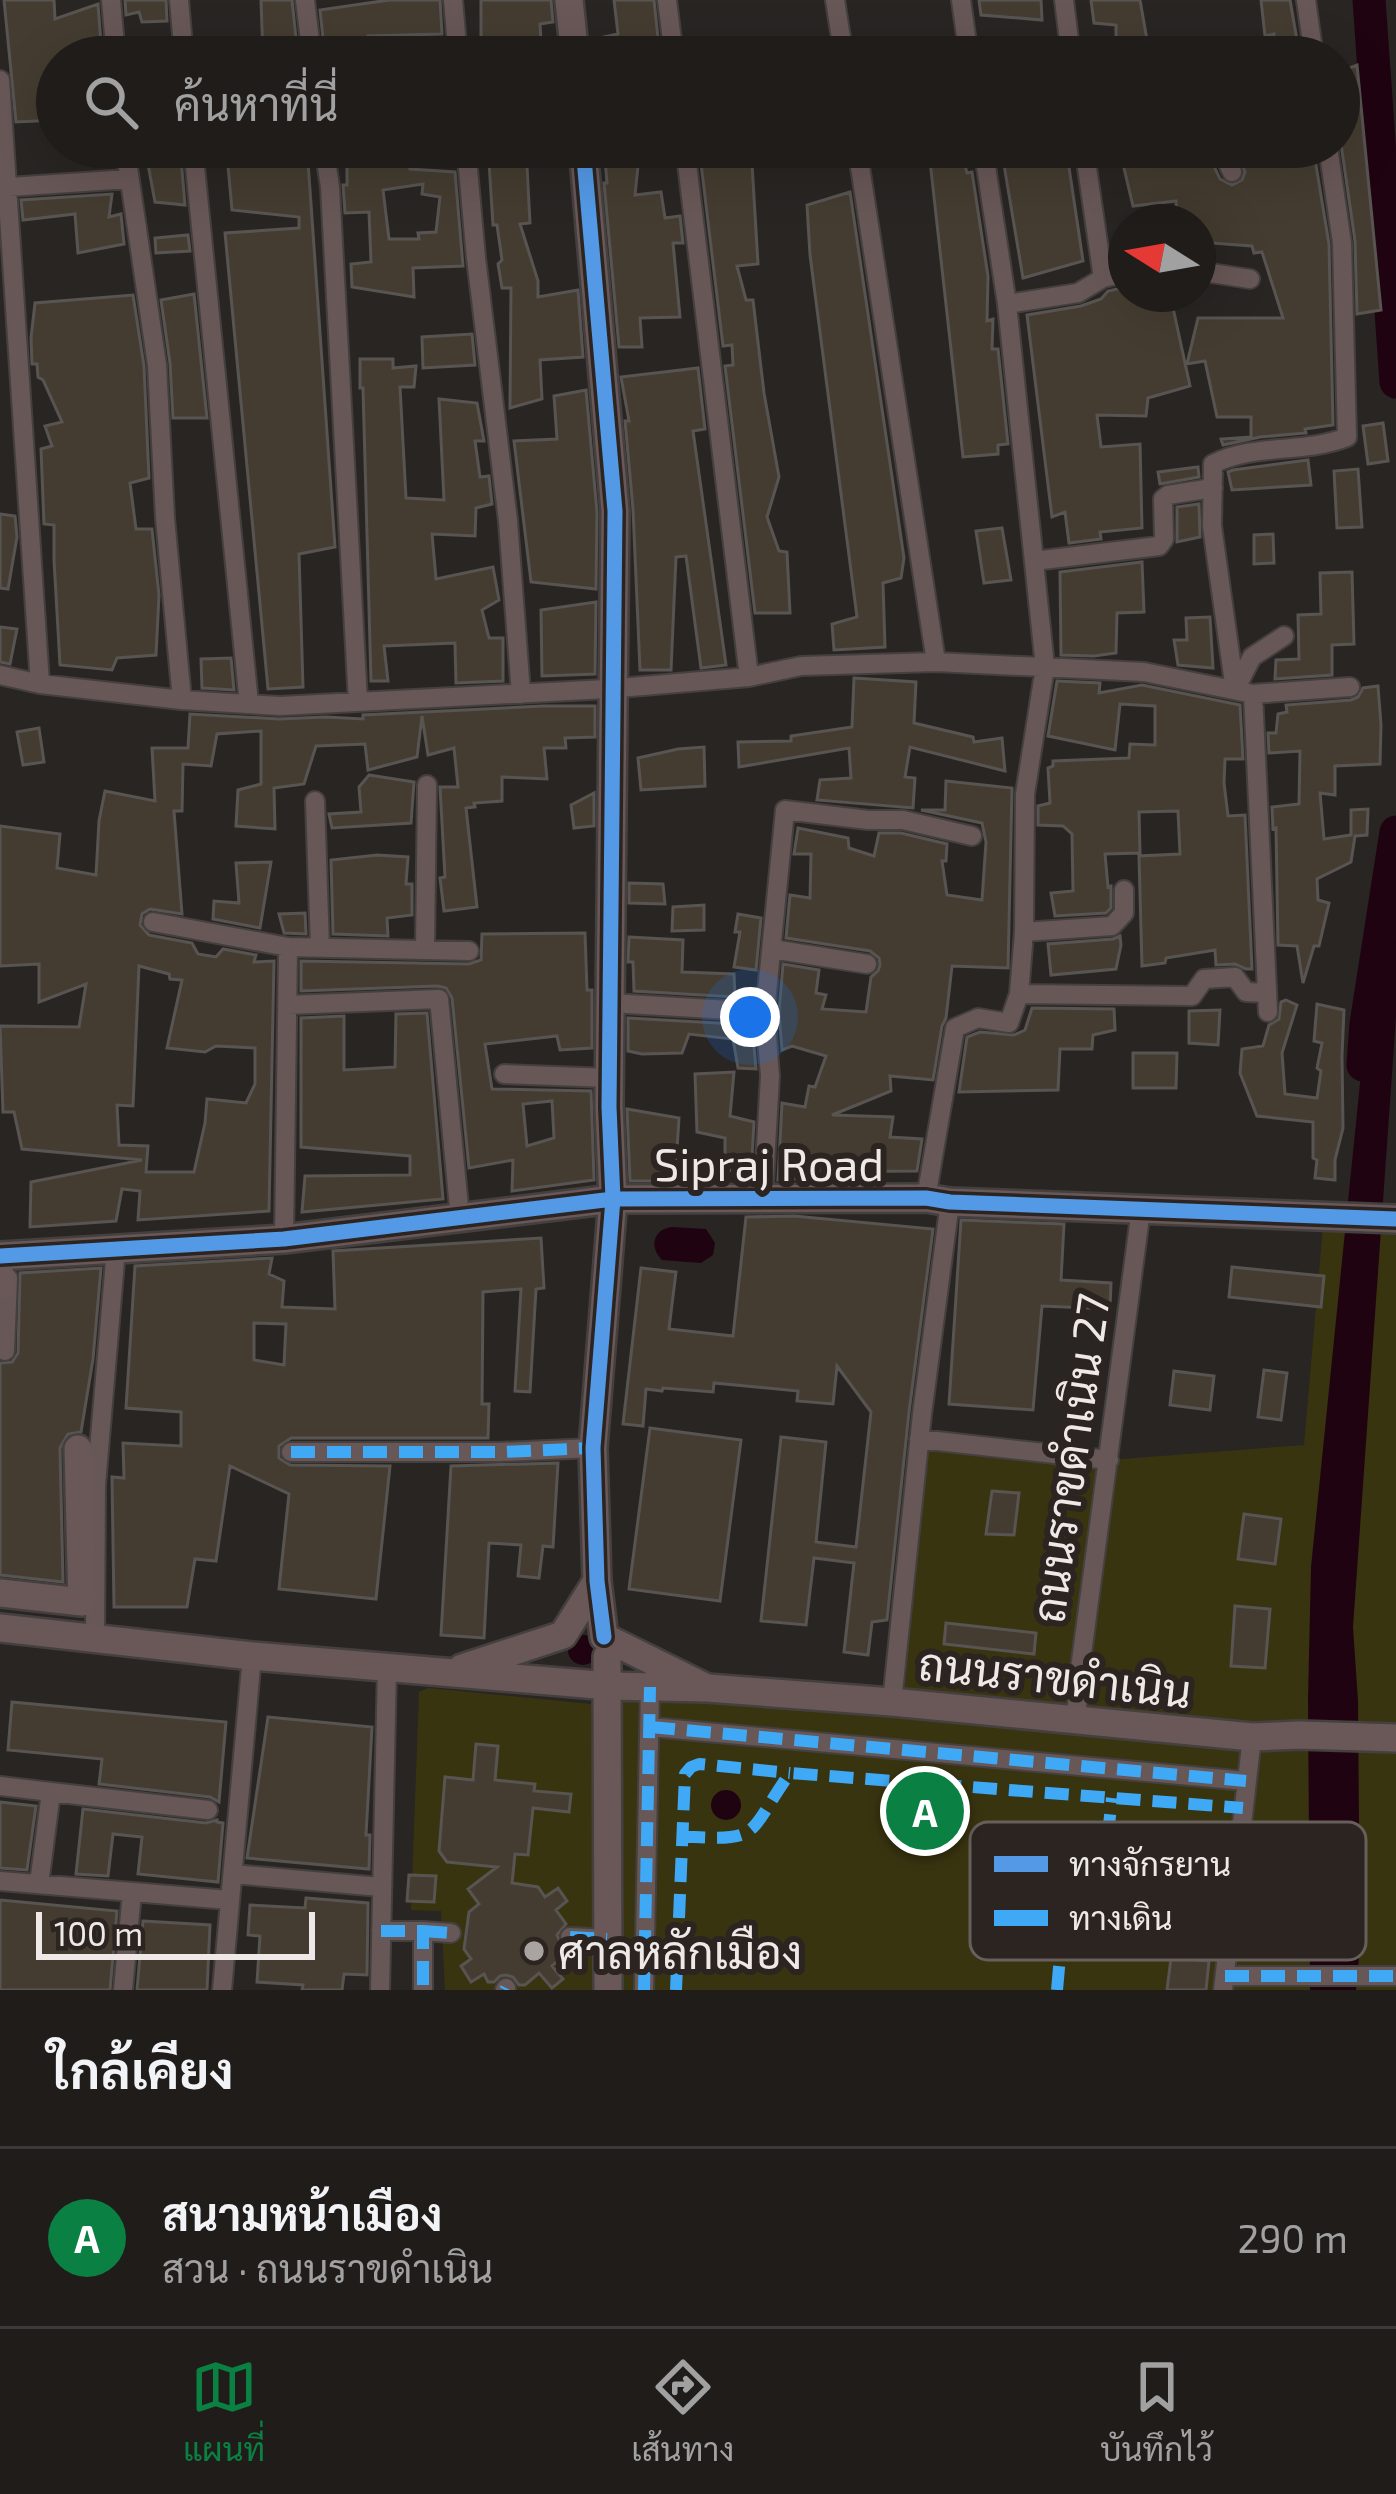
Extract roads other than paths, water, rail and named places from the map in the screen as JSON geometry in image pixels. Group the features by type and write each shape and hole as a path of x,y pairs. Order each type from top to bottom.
{"street":[{"path":"111,0 114,36"},
{"path":"179,0 182,36"},
{"path":"305,0 310,36"},
{"path":"453,0 456,36"},
{"path":"569,0 572,36"},
{"path":"667,0 671,36"},
{"path":"835,0 841,36"},
{"path":"961,0 966,36"},
{"path":"1064,0 1068,36"},
{"path":"1306,0 1312,36"},
{"path":"0,80 40,684"},
{"path":"128,168 157,365 182,700"},
{"path":"195,168 249,704"},
{"path":"327,168 358,702"},
{"path":"468,168 508,521 521,694"},
{"path":"585,168 615,511 609,1078 613,1199 593,1448 597,1581 609,1686 608,1990"},
{"path":"688,168 749,677"},
{"path":"860,168 936,662"},
{"path":"892,1702 955,1028 978,1018 1009,1023 1019,994 1025,794 1046,667 1007,304 986,168"},
{"path":"1087,168 1103,278"},
{"path":"1230,168 1232,172"},
{"path":"1019,994 1192,996 1204,980 1235,977 1246,992 1268,1002 1244,692 1213,526 1213,464 1234,455 1331,444 1348,437 1342,243 1331,168"},
{"path":"9,187 129,179"},
{"path":"1216,274 1250,279"},
{"path":"1007,304 1078,293 1108,277"},
{"path":"1034,561 1159,546 1164,539 1163,499 1213,488"},
{"path":"1244,692 1252,657 1284,636"},
{"path":"0,675 182,700 280,706 614,688 749,677 801,666 936,662 1144,673 1244,692 1350,686"},
{"path":"425,950 427,785"},
{"path":"315,801 320,947"},
{"path":"763,1199 770,1076 764,1012 785,810 904,820 972,836"},
{"path":"1024,932 1112,926 1124,913 1124,890"},
{"path":"153,922 288,947 469,951"},
{"path":"284,1239 288,947"},
{"path":"772,949 867,964"},
{"path":"287,1004 439,998 460,1218"},
{"path":"610,1004 764,1012"},
{"path":"504,1074 609,1078"},
{"name":"Sipraj Road","path":"3,1261 284,1239 613,1199 938,1200 1396,1219"},
{"name":"ถนนราขดำเนิน 27","path":"1076,1718 1141,1209"},
{"path":"95,1639 96,1485 116,1249"},
{"path":"0,1287 3,1261"},
{"path":"3,1261 4,1351"},
{"path":"919,1439 1109,1460"},
{"path":"291,1452 593,1448"},
{"path":"0,1593 82,1602 78,1449"},
{"path":"521,1650 597,1581"},
{"path":"558,1657 597,1581"},
{"path":"597,1581 650,1674 644,1990"},
{"path":"584,1625 599,1630 605,1647 598,1670 585,1675 565,1668 558,1657 569,1629 584,1625"},
{"name":"ถนนราขดำเนิน","path":"0,1628 446,1672 558,1657"},
{"name":"ถนนราขดำเนิน","path":"605,1647 650,1674 706,1688 1252,1737 1392,1738"},
{"name":"ถนนราขดำเนิน","path":"446,1672 521,1650 558,1657 609,1686 650,1674"},
{"path":"222,1990 252,1656"},
{"path":"380,1990 388,1667"},
{"path":"651,1727 1246,1781"},
{"path":"1242,1822 1252,1737"},
{"path":"0,1786 208,1810"},
{"path":"39,1884 51,1792"},
{"path":"232,1874 381,1887"},
{"path":"0,1882 229,1900"},
{"path":"123,1990 131,1892"},
{"path":"380,1931 451,1933"},
{"path":"423,1931 423,1990"},
{"path":"570,1937 607,1939"},
{"path":"1224,1983 1278,1975 1391,1976"}],"waterway":[{"path":"1369,0 1396,382"},
{"path":"1363,1065 1396,832"}],"place":[{"name":"สนามหน้าเมือง","path":"925,1811"},
{"name":"ศาลหลักเมือง","path":"534,1951"}]}
